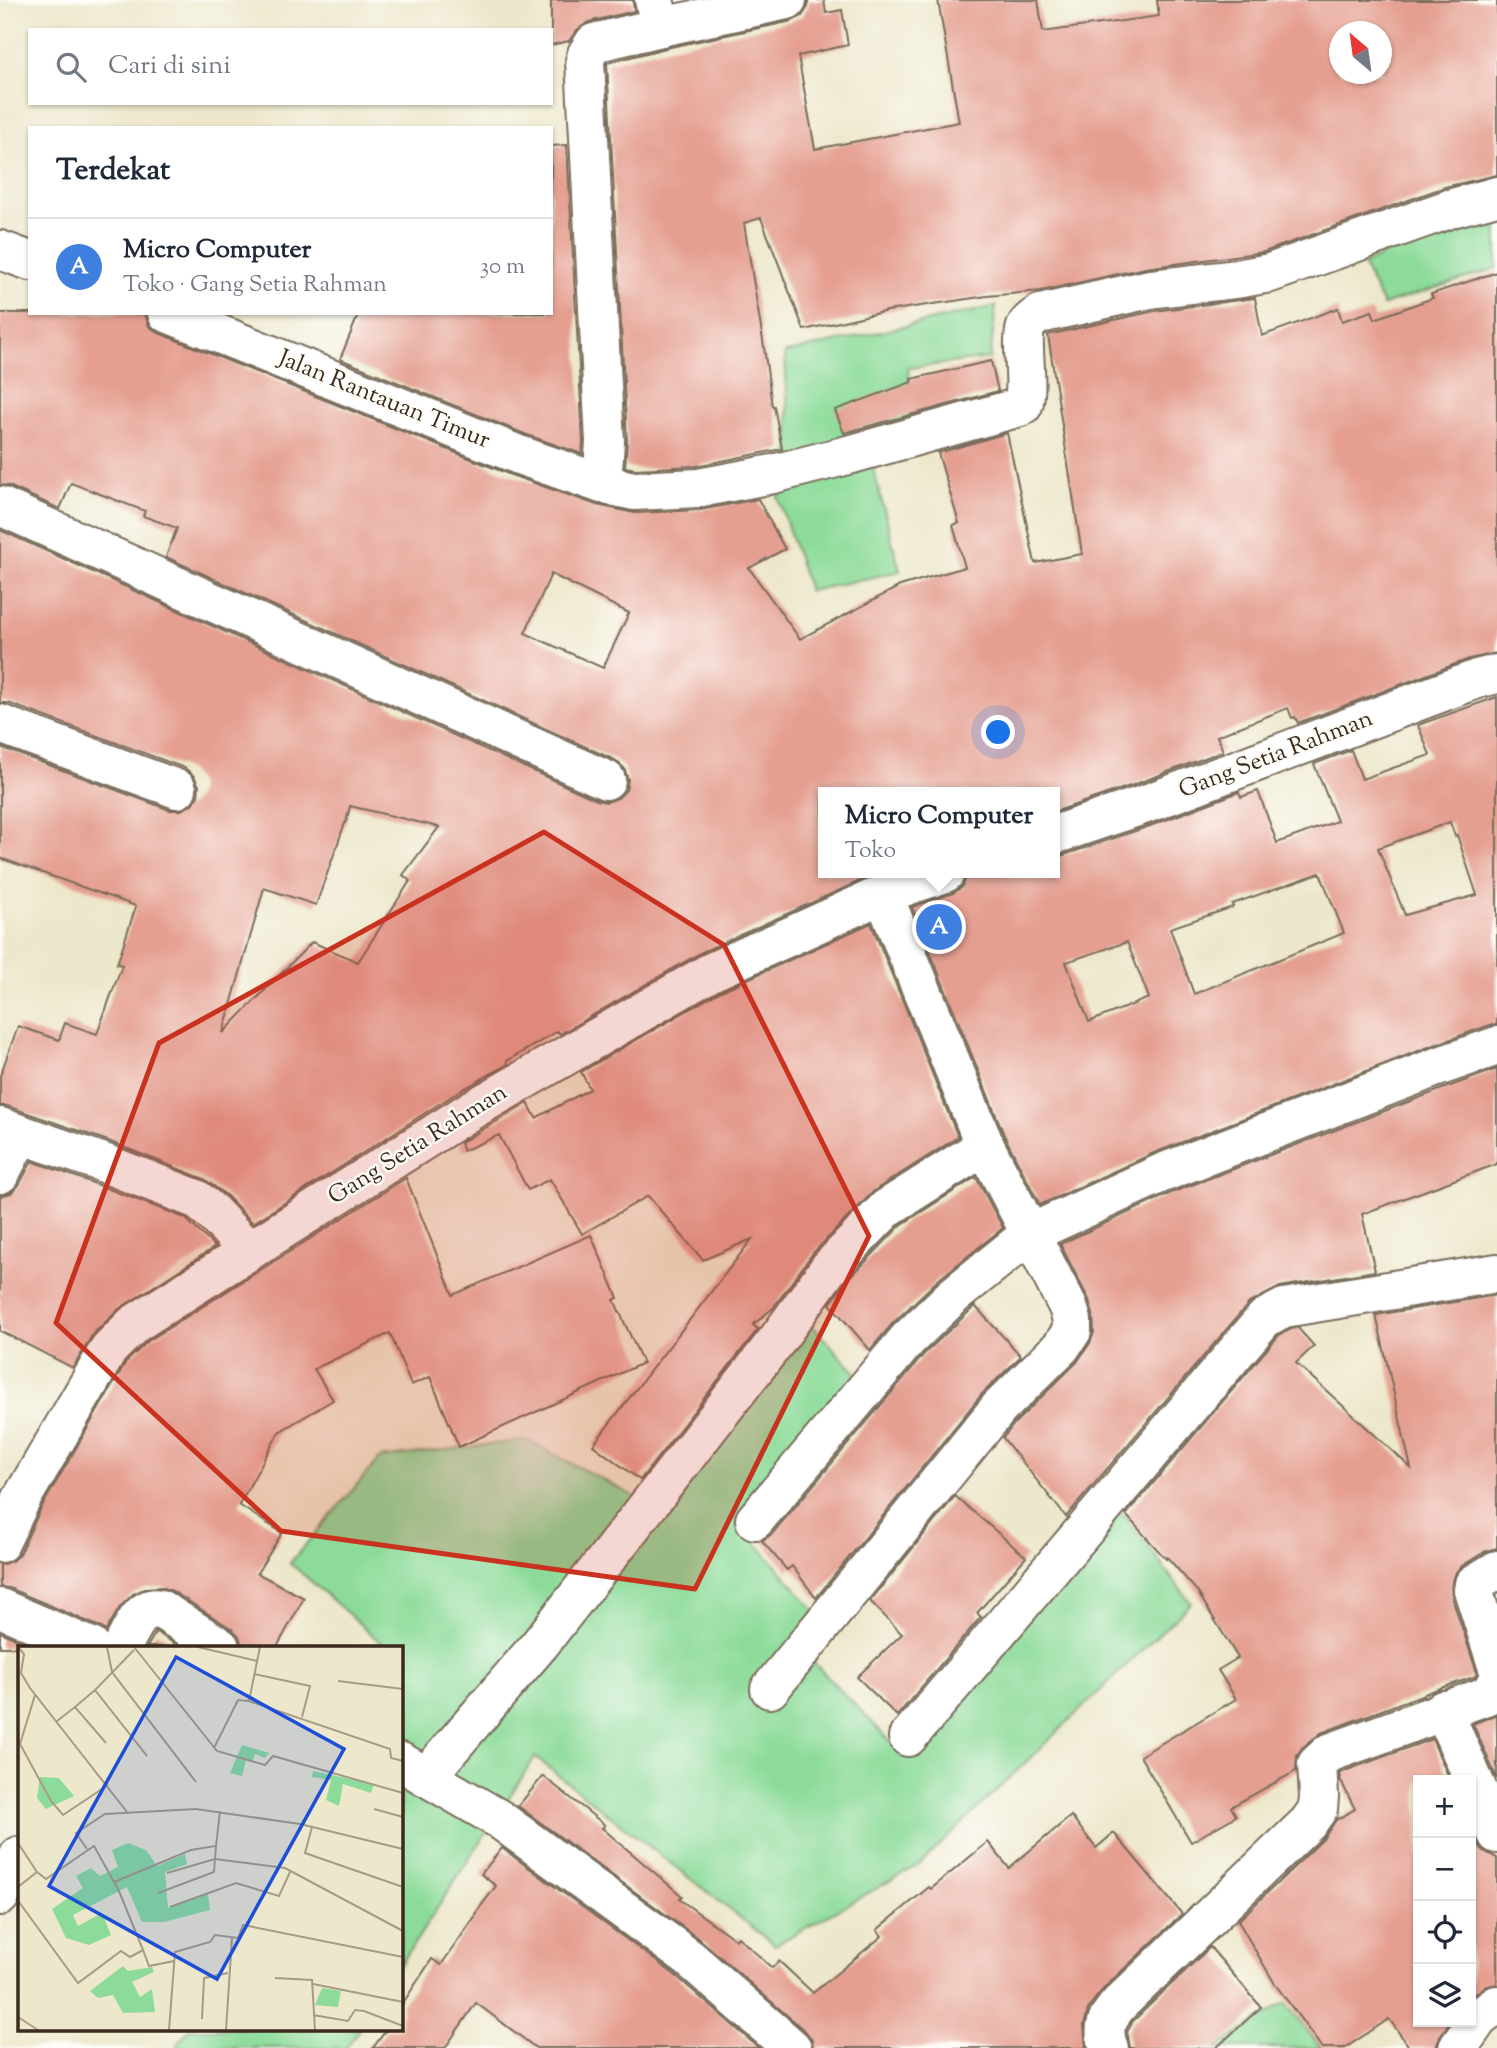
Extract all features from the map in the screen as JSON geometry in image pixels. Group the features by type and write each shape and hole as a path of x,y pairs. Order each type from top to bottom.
{"street":[{"path":"602,484 605,442 584,61 594,43 657,13 787,0"},
{"name":"Jalan Rantauan Timur","path":"172,315 506,450 602,484 634,491 699,488 773,474 1020,407 1027,395 1024,332 1028,322 1040,314 1150,289 1270,273 1452,208 1497,196"},
{"path":"0,250 28,260"},
{"path":"0,506 606,780"},
{"name":"Gang Setia Rahman","path":"1060,833 1143,805 1477,679 1497,674"},
{"path":"0,724 177,789"},
{"name":"Gang Setia Rahman","path":"0,1543 22,1498 109,1349 134,1324 470,1111 711,972 883,894 930,878"},
{"path":"770,1689 999,1408 1070,1337 1072,1331 1068,1307 985,1146 883,894"},
{"path":"755,1520 908,1339 953,1296 1031,1233 1162,1173 1497,1046"},
{"path":"0,1174 10,1131 101,1162 196,1199 249,1251"},
{"path":"792,2048 689,1958 499,1819 413,1769 540,1644 777,1340 829,1268 887,1208 985,1146"},
{"path":"908,1737 1265,1318 1284,1308 1497,1273"},
{"path":"1497,1570 1474,1584 1474,1590 1497,1665"},
{"path":"0,1608 89,1646"},
{"path":"123,1646 140,1616 146,1610 155,1608 218,1646"},
{"path":"1109,2048 1105,2038 1105,2023 1120,2003 1308,1823 1318,1809 1319,1761 1329,1754 1486,1696 1497,1684"},
{"path":"1443,1710 1497,1834"},
{"path":"0,1896 18,1858"},
{"path":"1458,2048 1479,2018 1497,2005"}],"highlighted area":[{"path":"544,832 724,945 869,1236 695,1589 281,1531 56,1323 159,1043"}],"green space":[{"path":"1497,213 1497,268 1383,305 1363,265 1426,234"},
{"path":"996,306 990,358 908,368 913,420 866,441 900,571 809,591 778,497 790,450 785,353"},
{"path":"803,1316 858,1375 735,1518 815,1611 815,1664 898,1749 1116,1505 1191,1603 920,1864 775,1945 535,1757 402,1962 402,1646 385,1646 290,1563 380,1458 526,1440 657,1508"},
{"path":"1285,2003 1321,2048 1216,2048"},
{"path":"187,2030 358,2030 346,2048 176,2048"}],"building":[{"path":"551,0 633,0 634,11 589,22 576,31 569,41 553,45"},
{"path":"808,0 824,0 826,13 842,10 848,45 798,56 815,149 959,122 938,0 1038,0 1043,32 1159,16 1157,0 1497,0 1497,175 1445,187 1264,252 1145,268 1041,291 887,311 804,330 761,218 744,223 772,406 782,449 696,466 636,469 625,467 627,441 607,63 792,21 802,16 808,7"},
{"path":"567,145 582,454 527,435 340,359 358,315 553,315 553,146"},
{"path":"1497,272 1497,653 1469,659 1298,723 1295,717 1292,718 1288,708 1217,736 1223,751 1060,810 1060,787 818,787 818,878 867,878 702,952 560,1034 558,1031 253,1223 227,1196 204,1179 108,1141 7,1106 0,1106 0,1076 18,1026 59,1040 65,1023 97,1034 122,965 117,964 136,906 0,858 0,747 170,810 181,810 191,805 198,796 199,786 194,776 185,768 8,703 0,703 0,530 597,800 607,802 618,798 626,790 628,779 624,768 615,760 166,557 177,528 143,516 145,511 71,483 60,509 9,486 0,485 0,313 145,315 149,326 159,333 511,475 597,505 635,513 700,510 758,499 785,549 749,568 800,639 900,586 965,567 953,525 959,523 938,453 1007,433 1035,563 1082,554 1048,335 1154,311 1255,298 1262,336 1338,308 1342,321 1372,311 1375,319 1433,298 1431,294","holes":["551,574 629,613 603,668 525,633","350,806 439,827 403,875 410,881 358,962 312,942 223,1033 264,888 316,905"]},
{"path":"991,361 998,391 844,433 835,410 912,382 911,379"},
{"path":"1497,697 1497,1025 1490,1025 1426,1048 1154,1153 1040,1205 1005,1137 912,907 953,893 962,887 966,878 1060,878 1060,856 1239,792 1241,797 1258,791 1277,843 1337,821 1314,764 1351,750 1362,779 1430,755 1418,725","holes":["1450,822 1455,836 1457,835 1477,895 1405,915 1378,848","1320,873 1344,933 1194,994 1170,928","1127,942 1149,998 1089,1022 1066,962"]},
{"path":"871,923 958,1137 875,1190 813,1253 773,1308 753,1325 758,1329 640,1480 593,1445 752,1239 703,1260 648,1196 582,1234 550,1179 528,1190 499,1135 463,1151 460,1143 528,1103 536,1118 590,1089 581,1072 721,991"},
{"path":"1497,1069 1497,1164 1362,1214 1375,1271 1280,1287 1249,1303 1066,1517 1003,1438 1077,1362 1094,1332 1089,1300 1060,1244 1171,1193"},
{"path":"32,1161 185,1218 215,1247 119,1309 93,1334 73,1368 0,1331 0,1196 11,1193 19,1185"},
{"path":"976,1177 1003,1228 938,1280 893,1323 870,1350 830,1304 846,1282 901,1225"},
{"path":"406,1178 453,1295 591,1235 618,1298 614,1300 643,1363 459,1447 430,1377 411,1385 390,1333 314,1369 333,1400 279,1432 239,1505 282,1533 257,1573 304,1598 278,1646 242,1646 239,1636 232,1629 162,1587 146,1588 133,1594 120,1607 106,1631 9,1588 0,1587 0,1565 12,1561 20,1553 41,1508 126,1362 148,1341"},
{"path":"1497,1295 1497,1548 1486,1551 1462,1566 1456,1572 1451,1586 1452,1597 1477,1673 1474,1677 1321,1733 1297,1755 1296,1771 1231,1807 1236,1816 1191,1842 1140,1756 1236,1699 1218,1670 1238,1658 1197,1591 1126,1515 1279,1335 1291,1329 1298,1328 1314,1346 1296,1363 1411,1468 1376,1315"},
{"path":"975,1306 1021,1356 982,1394 816,1598 792,1566 787,1570 762,1541 772,1534 924,1354"},
{"path":"955,1496 1026,1557 977,1613 981,1617 897,1716 857,1677 902,1634 870,1601"},
{"path":"0,1632 34,1646 18,1647 0,1647"},
{"path":"156,1632 178,1646 148,1646"},
{"path":"1497,1714 1497,1779 1473,1724"},
{"path":"1432,1739 1448,1775 1413,1775 1413,2027 1446,2027 1436,2048 1410,2048 1389,2019 1345,2048 1322,2048 1275,1984 1238,1921 1323,1839 1336,1820 1355,1809 1339,1773"},
{"path":"543,1776 605,1825 602,1828 682,1896 679,1899 736,1940 738,1937 772,1968 779,1961 813,1993 882,1936 877,1930 988,1842 1009,1868 1071,1816 1096,1848 1114,1833 1182,1914 1094,2000 1084,2025 1086,2048 813,2048 812,2040 806,2032 703,1942 518,1806"},
{"path":"1476,1841 1484,1851 1497,1858 1497,1984 1485,1987 1476,1993"},
{"path":"502,1848 675,1975 759,2048 536,2048 476,2003 445,2048 373,2048 386,2030 402,2030 402,2004 432,1959 441,1965 496,1886 481,1874"},
{"path":"1210,1947 1261,2007 1216,2048 1130,2048 1127,2031 1132,2022"}],"place":[{"name":"Micro Computer","path":"939,927"}]}
